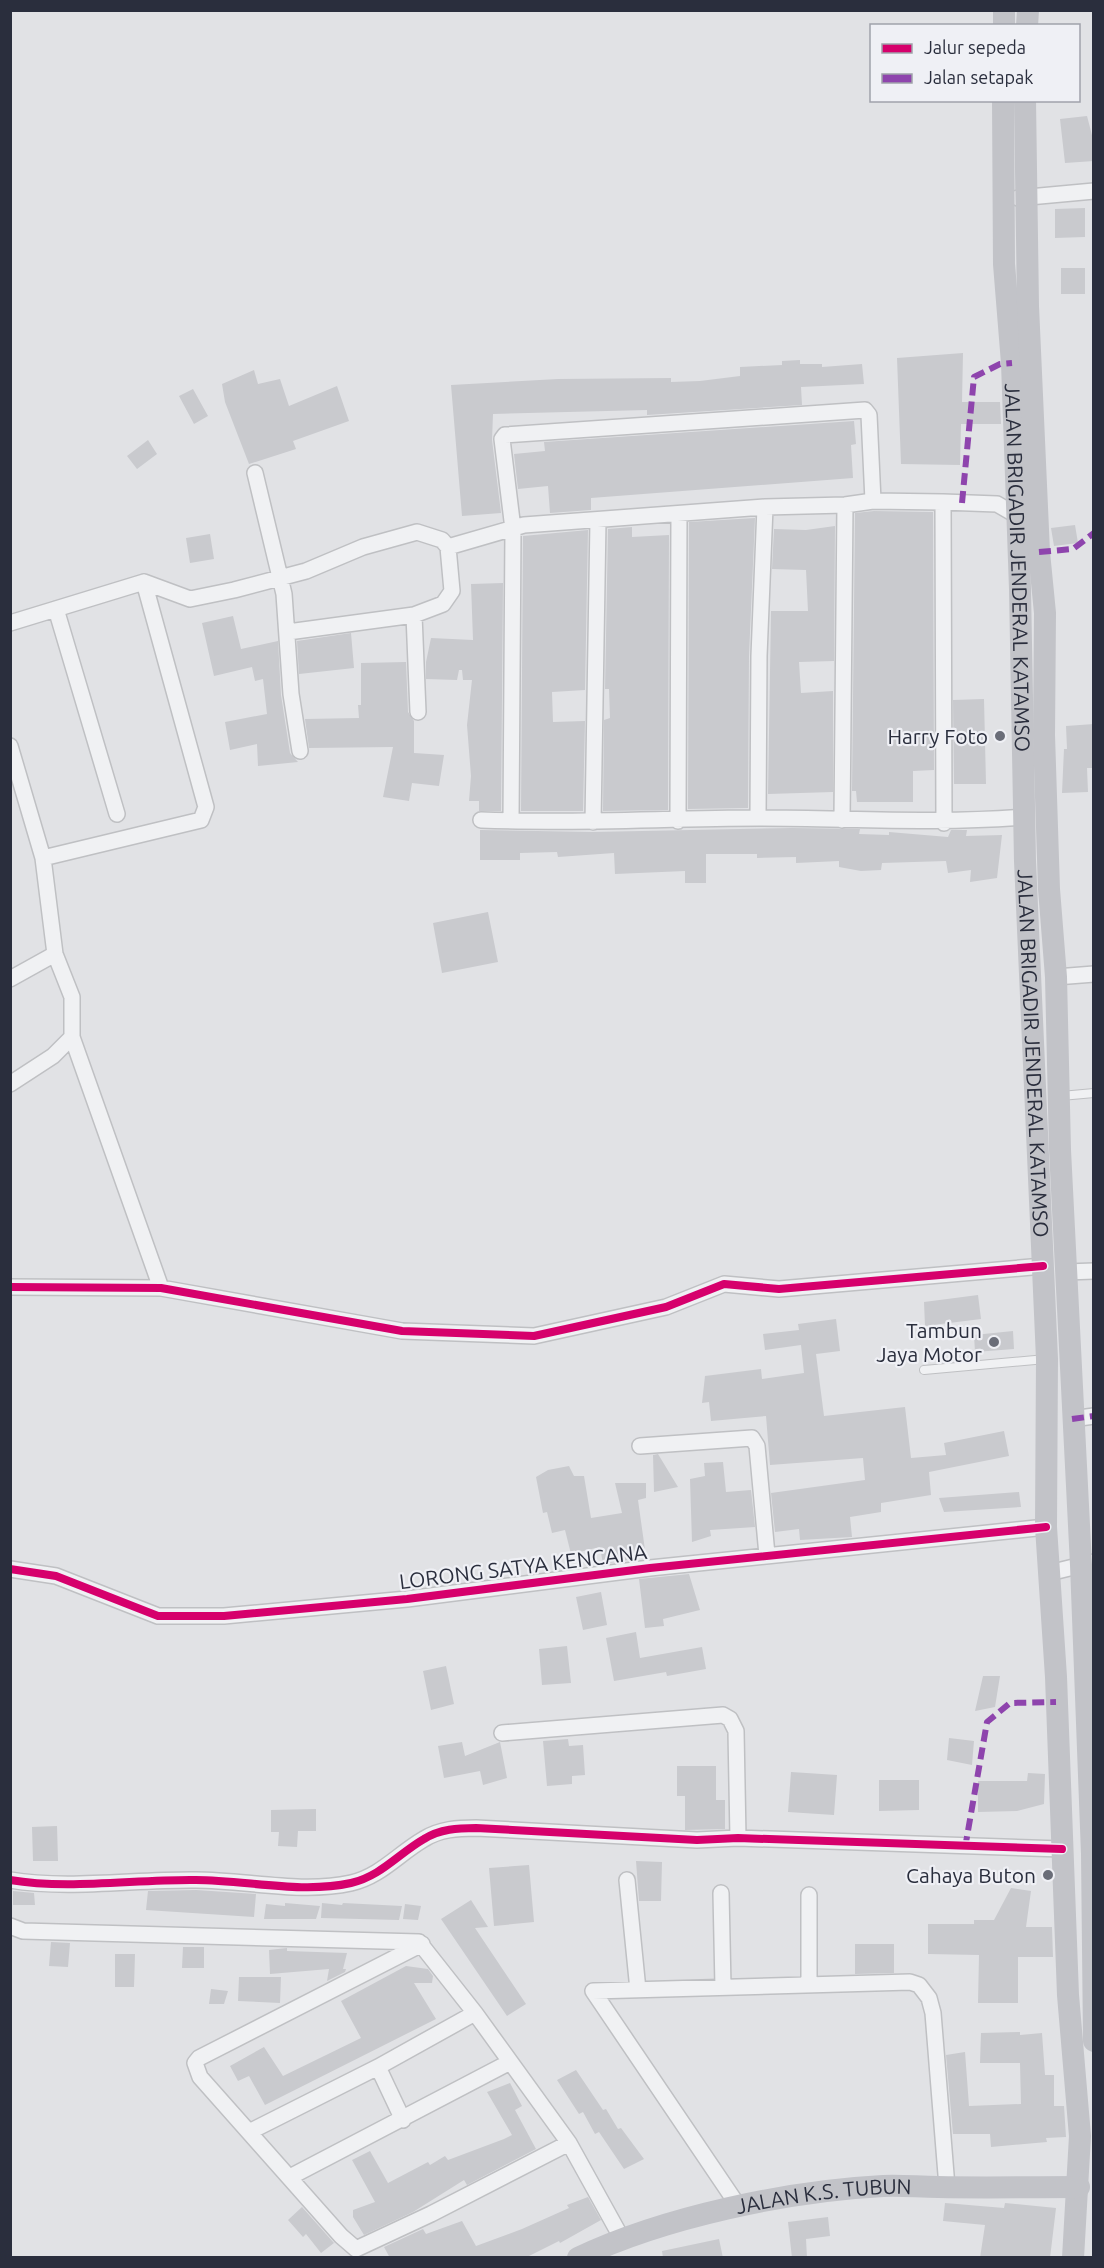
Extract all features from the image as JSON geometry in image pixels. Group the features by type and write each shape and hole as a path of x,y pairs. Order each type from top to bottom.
{"main road":[{"name":"JALAN BRIGADIR JENDERAL KATAMSO","path":"1003,102 1014,145 1016,515 1037,1178 1047,1359 1046,1527 1056,1677 1070,2017 1080,2136 1079,2187 1073,2258"},
{"name":"JALAN BRIGADIR JENDERAL KATAMSO","path":"1014,145 1025,102"},
{"name":"JALAN BRIGADIR JENDERAL KATAMSO","path":"1014,198 1045,613 1044,731 1049,889 1056,977 1060,1150 1066,1272 1083,1417 1093,1854 1094,2041"},
{"path":"1022,732 1044,731"},
{"name":"JALAN K.S. TUBUN","path":"578,2258 621,2237 739,2207 884,2186 1079,2187"}],"street":[{"path":"1014,198 1094,191"},
{"path":"511,821 513,529 502,439 513,433 865,410 869,415 873,501"},
{"path":"255,473 279,576 288,632 291,694 300,751"},
{"path":"448,547 524,525 765,507 845,505 873,501 943,502 997,504 1016,515"},
{"path":"943,502 944,823"},
{"path":"842,820 845,505"},
{"path":"758,818 759,656 765,507"},
{"path":"678,821 679,514"},
{"path":"593,822 598,521"},
{"path":"10,623 144,582 190,599 306,571 392,537 417,532 442,540 448,547 452,591 443,604 414,615 288,632"},
{"path":"43,858 201,819 206,807 144,582"},
{"path":"56,609 117,814"},
{"path":"414,615 418,711"},
{"path":"10,746 43,858 55,954 72,997 72,1037 161,1288"},
{"path":"481,820 593,822 758,818 944,823 1024,817"},
{"path":"10,979 55,954"},
{"path":"1056,977 1094,974"},
{"path":"10,1084 53,1056 72,1037"},
{"path":"10,1287 161,1288 402,1331 534,1336 666,1307 724,1284 779,1289 1043,1266"},
{"path":"1066,1272 1094,1271"},
{"path":"640,1446 752,1438 757,1446 768,1555"},
{"name":"LORONG SATYA KENCANA","path":"10,1569 56,1576 158,1616 224,1616 407,1599 768,1555 1046,1527"},
{"path":"1049,1573 1087,1563"},
{"path":"502,1733 723,1715 730,1719 736,1731 738,1838"},
{"path":"10,1880 46,1884 166,1880 288,1886 349,1883 381,1872 423,1840 450,1829 476,1828 697,1840 738,1838 1062,1849"},
{"path":"627,1880 638,1990"},
{"path":"721,1893 723,1987"},
{"path":"809,1895 809,1984"},
{"path":"10,1926 23,1931 415,1940 422,1944 475,2013 569,2143 621,2237"},
{"path":"422,1944 199,2058 195,2063 200,2077 341,2236 356,2249 431,2214 569,2143"},
{"path":"739,2207 593,1991 910,1982 919,1985 929,1998 935,2027 936,2079 948,2187"},
{"path":"249,2132 378,2067 475,2013"},
{"path":"290,2177 403,2120 510,2062"},
{"path":"378,2067 403,2120"}],"lane":[{"path":"1060,1096 1094,1093"},
{"path":"924,1370 1047,1359"}],"building":[{"path":"1087,116 1094,143 1094,161 1065,163 1060,119"},
{"path":"1085,208 1085,237 1055,238 1055,209"},
{"path":"1061,268 1085,268 1085,294 1061,294"},
{"path":"963,353 962,402 1000,402 1001,424 961,424 960,465 901,464 897,358"},
{"path":"800,360 800,364 822,364 822,367 862,364 864,384 801,387 802,405 647,415 647,410 493,414 492,440 501,513 462,516 451,385 558,379 671,378 671,382 700,381 740,376 740,367 782,365 782,361"},
{"path":"254,370 258,384 280,379 289,406 337,386 349,421 293,441 296,449 249,464 225,402 222,384"},
{"path":"193,389 208,416 194,424 179,396"},
{"path":"854,421 856,444 851,445 853,478 591,498 591,510 550,513 548,486 518,489 514,454 545,451 544,442"},
{"path":"148,440 157,454 137,469 127,456"},
{"path":"933,512 934,770 913,771 913,802 857,802 856,791 852,791 855,513"},
{"path":"755,518 749,656 748,808 688,809 689,522"},
{"path":"1075,525 1078,543 1054,546 1051,528"},
{"path":"835,526 834,661 799,662 801,693 833,691 833,792 768,794 771,611 808,611 806,570 772,569 774,529 806,530"},
{"path":"632,527 632,537 669,535 668,810 603,811 604,720 610,718 609,689 605,689 608,529"},
{"path":"588,530 585,690 552,692 553,722 585,721 583,811 521,811 523,536"},
{"path":"210,534 214,559 190,563 186,538"},
{"path":"503,583 501,811 479,811 479,801 469,801 471,776 467,725 472,680 463,680 462,670 459,670 457,680 426,679 426,662 431,638 473,640 471,584"},
{"path":"233,616 241,649 278,641 281,695 290,753 298,762 258,766 257,744 230,750 225,722 267,714 263,679 255,681 252,667 214,676 202,623"},
{"path":"351,633 354,668 299,674 297,641"},
{"path":"406,662 408,712 414,721 414,753 444,755 439,786 412,783 409,801 383,797 393,747 309,748 305,719 359,718 361,663"},
{"path":"984,699 986,784 954,784 953,700"},
{"path":"1094,724 1094,768 1087,768 1088,792 1062,793 1064,749 1067,749 1066,726"},
{"path":"860,829 859,834 889,835 889,832 948,837 951,830 967,830 966,836 1002,835 997,878 970,882 971,870 948,873 946,861 882,863 881,870 861,871 839,867 839,861 796,863 796,857 757,858 757,854 706,854 706,883 685,883 685,871 615,874 614,853 558,857 557,852 520,853 520,860 480,860 480,830 593,832"},
{"path":"488,912 498,962 442,973 433,923"},
{"path":"978,1295 981,1319 925,1326 924,1302"},
{"path":"836,1319 840,1351 816,1354 824,1416 905,1407 911,1458 946,1455 944,1443 1004,1431 1009,1456 929,1472 931,1495 881,1503 881,1512 850,1517 852,1537 800,1540 799,1529 775,1532 771,1493 865,1480 863,1458 770,1465 766,1416 711,1421 709,1402 702,1403 705,1376 761,1369 762,1379 804,1373 801,1345 765,1350 763,1334 799,1330 798,1324"},
{"name":"Tambun Jaya Motor","path":"1013,1331 1014,1349 975,1352 974,1335"},
{"path":"658,1454 678,1487 654,1492 653,1455"},
{"path":"723,1462 726,1492 751,1490 755,1527 710,1530 711,1536 692,1542 690,1479 705,1476 704,1463"},
{"path":"569,1466 574,1476 584,1476 591,1518 622,1513 615,1483 646,1483 646,1498 638,1500 646,1557 603,1564 600,1547 571,1554 565,1530 552,1533 547,1512 543,1513 536,1477 548,1470"},
{"path":"1019,1492 1021,1507 944,1512 939,1498"},
{"path":"689,1574 700,1610 663,1619 664,1626 645,1628 639,1579"},
{"path":"601,1592 607,1625 583,1630 576,1597"},
{"path":"636,1632 640,1658 702,1647 706,1669 667,1676 666,1672 614,1681 606,1638"},
{"path":"567,1646 571,1683 542,1685 539,1649"},
{"path":"446,1666 454,1704 431,1710 423,1671"},
{"path":"983,1676 1000,1676 995,1707 975,1711"},
{"path":"949,1738 974,1741 972,1765 947,1760"},
{"path":"568,1739 569,1746 583,1745 585,1775 572,1776 572,1784 547,1786 543,1741"},
{"path":"462,1742 465,1756 500,1742 507,1778 483,1785 480,1771 444,1778 438,1746"},
{"path":"677,1766 716,1766 716,1800 725,1800 725,1829 685,1830 685,1796 677,1796"},
{"path":"791,1772 837,1775 834,1815 788,1812"},
{"path":"1028,1773 1045,1774 1044,1804 1017,1811 978,1812 978,1781 1027,1781"},
{"path":"879,1780 919,1780 919,1810 879,1811"},
{"path":"316,1809 316,1831 298,1831 297,1847 278,1846 279,1832 271,1832 271,1810"},
{"path":"57,1826 58,1861 33,1861 32,1827"},
{"path":"636,1861 662,1862 661,1901 639,1901"},
{"path":"529,1865 534,1922 494,1926 489,1868"},
{"path":"1011,1888 1031,1891 1026,1927 1052,1927 1053,1957 1018,1957 1018,2003 978,2003 979,1955 928,1954 928,1924 974,1924 974,1920 994,1920"},
{"path":"196,1890 256,1894 254,1917 146,1910 148,1891"},
{"path":"13,1891 34,1893 35,1905 13,1905"},
{"path":"471,1900 488,1927 475,1928 526,2004 507,2016 441,1919"},
{"path":"285,1903 320,1906 316,1919 264,1919 266,1904 285,1906"},
{"path":"322,1903 402,1906 399,1920 321,1918"},
{"path":"405,1904 421,1906 418,1920 403,1919"},
{"path":"51,1942 70,1943 68,1967 49,1966"},
{"path":"855,1944 894,1944 894,1973 855,1974"},
{"path":"183,1947 204,1947 204,1968 182,1968"},
{"path":"287,1948 287,1951 347,1953 343,1969 346,1969 345,1972 327,1981 329,1969 270,1974 269,1950"},
{"path":"115,1954 135,1954 134,1987 115,1987"},
{"path":"406,1966 428,1969 433,1976 432,1983 414,1983 436,2019 265,2105 249,2076 238,2081 230,2066 264,2047 283,2076 361,2038 341,2001"},
{"path":"239,1977 281,1977 280,2003 238,2001"},
{"path":"211,1989 228,1991 224,2004 209,2004"},
{"path":"1020,2032 1020,2035 1042,2033 1045,2075 1054,2075 1054,2106 1064,2106 1066,2137 1046,2138 1047,2142 991,2147 990,2134 953,2134 946,2055 965,2052 969,2106 1021,2104 1020,2063 980,2063 981,2033"},
{"path":"576,2070 603,2110 606,2109 618,2129 621,2128 644,2159 624,2169 599,2132 595,2134 583,2112 579,2114 557,2080"},
{"path":"510,2083 522,2106 515,2110 536,2149 467,2185 464,2180 413,2212 364,2235 353,2217 353,2210 375,2202 352,2160 370,2151 388,2183 428,2162 430,2165 445,2156 448,2160 504,2139 512,2135 487,2092"},
{"path":"588,2197 601,2220 560,2243 559,2241 525,2258 390,2258 384,2247 423,2229 426,2234 462,2221 476,2246 522,2229 569,2208 567,2205"},
{"path":"945,2203 1004,2208 1005,2203 1056,2208 1050,2258 980,2258 985,2225 943,2221"},
{"path":"302,2207 334,2243 321,2253 306,2234 303,2237 288,2220"},
{"path":"828,2217 830,2236 806,2239 807,2258 792,2258 788,2222"},
{"path":"719,2239 723,2258 663,2258 662,2251"}],"marked path":[{"path":"962,503 974,377 1000,364 1012,363"},
{"path":"1039,552 1073,549 1094,533"},
{"path":"1072,1419 1094,1416"},
{"path":"965,1848 987,1722 1010,1703 1056,1702"}],"cycle path":[{"path":"10,1287 161,1288 402,1331 534,1336 666,1307 724,1284 779,1289 1043,1266"},
{"path":"10,1569 56,1576 158,1616 224,1616 407,1599 650,1568 1046,1527"},
{"path":"10,1880 55,1884 196,1880 293,1887 332,1886 362,1880 436,1833 469,1828 697,1840 738,1838 1062,1849"}],"place":[{"name":"Harry Foto","path":"1000,736"},
{"name":"Tambun Jaya Motor","path":"994,1342"},
{"name":"Cahaya Buton","path":"1048,1875"}]}
